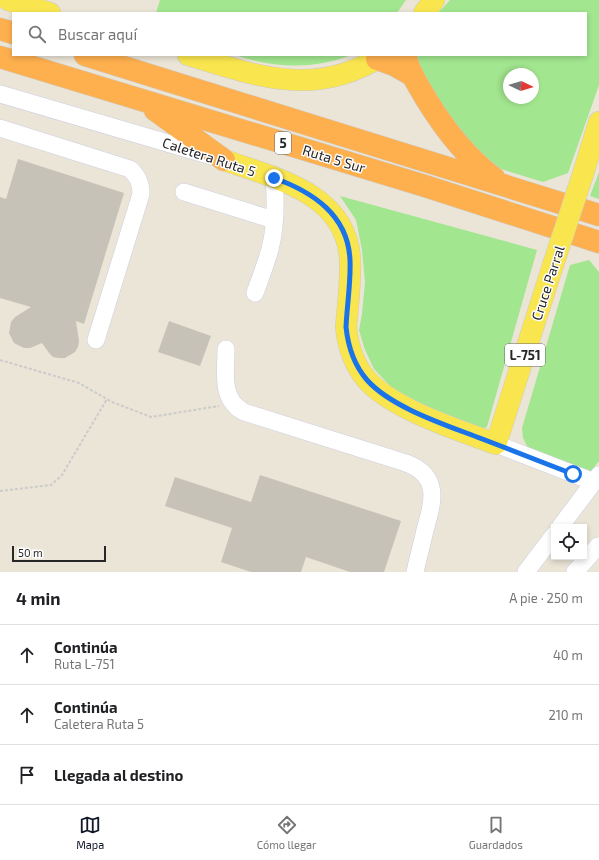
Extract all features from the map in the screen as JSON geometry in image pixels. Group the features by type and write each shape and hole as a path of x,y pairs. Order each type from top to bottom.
{"highway":[{"path":"0,29 12,33"},
{"name":"Ruta 5 Sur","path":"88,56 599,215"},
{"path":"380,57 394,65 408,64 440,122 452,138 472,159 503,185"},
{"name":"Ruta 5 Sur","path":"1,60 141,100 425,186 599,242"},
{"path":"141,100 224,160"}],"main road":[{"path":"8,0 30,3 48,12"},
{"path":"425,12 434,0"},
{"path":"191,56 268,78 300,81 319,80 335,76 359,68 380,57"},
{"name":"Cruce Parral","path":"496,444 599,122"},
{"name":"Caletera Ruta 5","path":"224,160 298,188 315,198 329,209 342,228 346,238 350,259 346,327 347,338 354,360 367,380 384,395 409,409 442,424 496,444"}],"street":[{"name":"Caletera Ruta 5","path":"0,94 224,160"},
{"path":"0,128 130,169 138,178 141,194 96,340"},
{"path":"255,293 270,249 276,200 274,178"},
{"path":"184,192 274,220"},
{"path":"226,349 226,391 233,404 244,412 412,466 423,474 430,487 432,502 415,572"},
{"path":"496,444 596,479 562,524"},
{"path":"526,572 551,539"},
{"path":"575,572 598,546 599,547"}],"path":[{"path":"0,360 79,383 107,400 151,417 233,404"},
{"path":"0,491 51,485 62,475 107,400"}],"green space":[{"path":"160,0 406,0 398,12 156,12"},
{"path":"450,0 599,0 599,85 568,173 543,182 501,169 487,162 466,144 423,81 417,56 587,56 587,12 439,12"},
{"path":"238,56 348,56 322,63 293,66 264,63"},
{"path":"599,172 599,199 590,196"},
{"path":"340,196 537,250 487,427 480,429 414,401 392,388 374,369 365,350 359,330 365,282 362,250 356,220"},
{"path":"589,260 599,272 599,461 591,471 528,448 523,438 522,428 570,265"}],"building":[{"path":"18,159 124,193 84,324 76,321 79,341 78,347 75,352 65,358 53,357 42,343 30,348 24,348 14,343 9,333 11,322 15,317 31,307 0,298 0,197 6,199"},
{"path":"169,321 211,336 200,366 158,352"},
{"path":"260,475 401,521 384,572 350,572 306,557 301,572 251,572 221,562 232,528 165,506 175,477 251,502"}],"route":[{"path":"274,178 286,182 315,198 329,209 342,228 349,249 350,259 346,327 347,338 359,370 375,388 384,395 409,409 442,424 573,474"}]}
